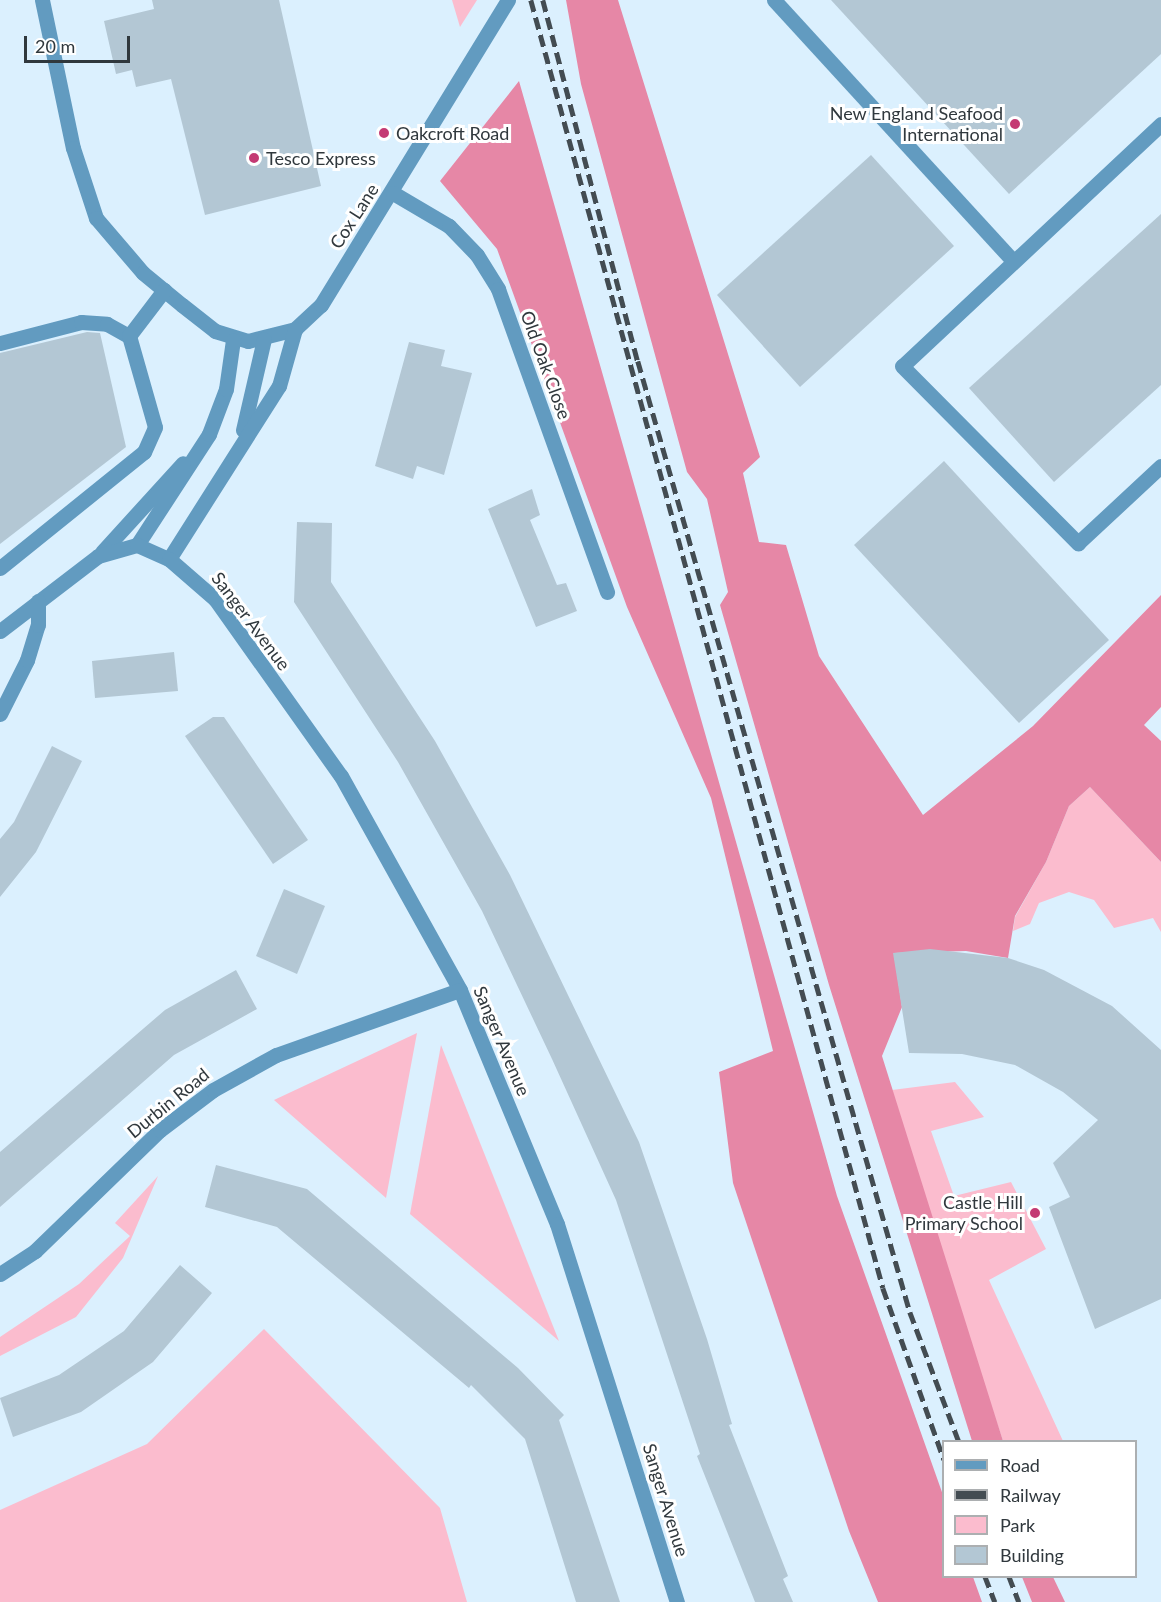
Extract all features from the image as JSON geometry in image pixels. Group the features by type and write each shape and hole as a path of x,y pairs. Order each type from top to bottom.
{"street":[{"path":"42,0 75,157 96,218 118,247 164,290 233,339 226,389 209,434 137,545"},
{"name":"Cox Lane","path":"233,339 264,339 295,329 321,305 393,193 508,0"},
{"path":"774,0 1012,260"},
{"path":"1161,124 1012,260 902,366 1078,543 1161,466"},
{"name":"Old Oak Close","path":"393,193 449,226 477,255 498,289 607,592"},
{"path":"129,336 164,290"},
{"path":"0,343 81,322 107,324 129,336 155,428 144,452 0,568"},
{"path":"98,556 137,545 169,559 236,449 279,386 295,329"},
{"path":"236,449 252,404 264,339"},
{"path":"0,631 98,556 209,434"},
{"name":"Sanger Avenue","path":"169,559 215,599 341,776 460,990 556,1224 677,1602"},
{"path":"0,714 27,660 38,625 38,601"},
{"name":"Durbin Road","path":"0,1274 35,1251 160,1130 213,1090 276,1055 460,990"}],"green space":[{"path":"452,0 477,0 460,27"},
{"path":"1090,787 1161,862 1161,932 1153,918 1114,928 1094,900 1069,892 1039,903 1030,924 1013,931 1015,917 1046,862 1069,806"},
{"path":"417,1033 386,1198 274,1100"},
{"path":"441,1045 559,1341 410,1214"},
{"path":"955,1082 984,1117 931,1131 954,1196 1011,1182 1046,1249 989,1280 1063,1440 1003,1440 945,1268 892,1090"},
{"path":"158,1176 123,1258 76,1317 0,1356 0,1337 79,1284 130,1236 115,1223"},
{"path":"264,1329 440,1508 467,1602 0,1602 0,1510 147,1444"}],"shaded area":[{"path":"566,0 618,0 760,457 743,473 759,542 786,545 819,656 923,815 1033,726 1161,595 1161,707 1144,725 1161,741 1161,862 1090,787 1069,806 1046,862 1015,916 1008,958 966,951 894,953 902,1007 882,1056 1003,1440 972,1440 829,985 720,605 728,592 707,499 687,472 581,84"},
{"path":"519,81 837,1196 942,1492 942,1578 973,1578 982,1602 878,1602 849,1531 733,1183 719,1072 773,1051 711,798 627,607 497,249 440,181"},
{"path":"1022,1578 1053,1578 1065,1602 1032,1602"}],"building":[{"path":"152,0 279,0 321,186 205,215 171,79 136,87 132,70 116,74 104,21 154,9"},
{"name":"New England Seafood International","path":"831,0 1161,0 1161,54 1009,194"},
{"path":"871,155 954,246 800,387 717,295"},
{"path":"1161,214 1161,385 1054,482 969,388"},
{"path":"87,332 100,333 126,447 0,544 0,353"},
{"path":"409,342 445,350 441,366 472,373 444,475 417,466 413,479 375,466"},
{"path":"944,461 1109,640 1019,723 854,545"},
{"path":"532,489 540,515 530,520 557,585 566,583 577,611 536,627 488,509"},
{"path":"297,522 332,523 331,582 435,741 510,875 639,1142 707,1339 732,1424 729,1425 788,1576 783,1579 793,1602 755,1602 697,1456 700,1454 616,1200 552,1059 482,911 398,762 294,602"},
{"path":"174,652 178,691 95,698 92,661"},
{"path":"213,717 224,717 308,840 273,864 185,736"},
{"path":"52,746 82,761 36,852 0,897 0,839 14,822"},
{"path":"284,889 325,906 297,974 256,956"},
{"path":"930,949 1008,958 1044,970 1112,1006 1161,1050 1161,1299 1095,1329 1049,1207 1070,1197 1053,1163 1098,1120 1063,1092 1015,1065 962,1054 909,1053 893,953"},
{"path":"236,970 257,1009 174,1055 0,1207 0,1152 165,1010"},
{"path":"216,1165 307,1189 518,1368 564,1415 559,1420 620,1602 576,1602 525,1439 471,1385 469,1388 277,1227 205,1207"},
{"path":"180,1265 212,1293 153,1362 81,1412 13,1437 0,1398 59,1375 124,1331"}],"railway":[{"path":"531,0 883,1288 942,1453"},
{"path":"543,0 638,361 910,1312 958,1440"},
{"path":"986,1578 995,1602"},
{"path":"1010,1578 1019,1602"}],"place":[{"name":"New England Seafood International","path":"1015,124"},
{"name":"Oakcroft Road","path":"384,133"},
{"name":"Tesco Express","path":"254,158"},
{"name":"Castle Hill Primary School","path":"1035,1213"}]}
